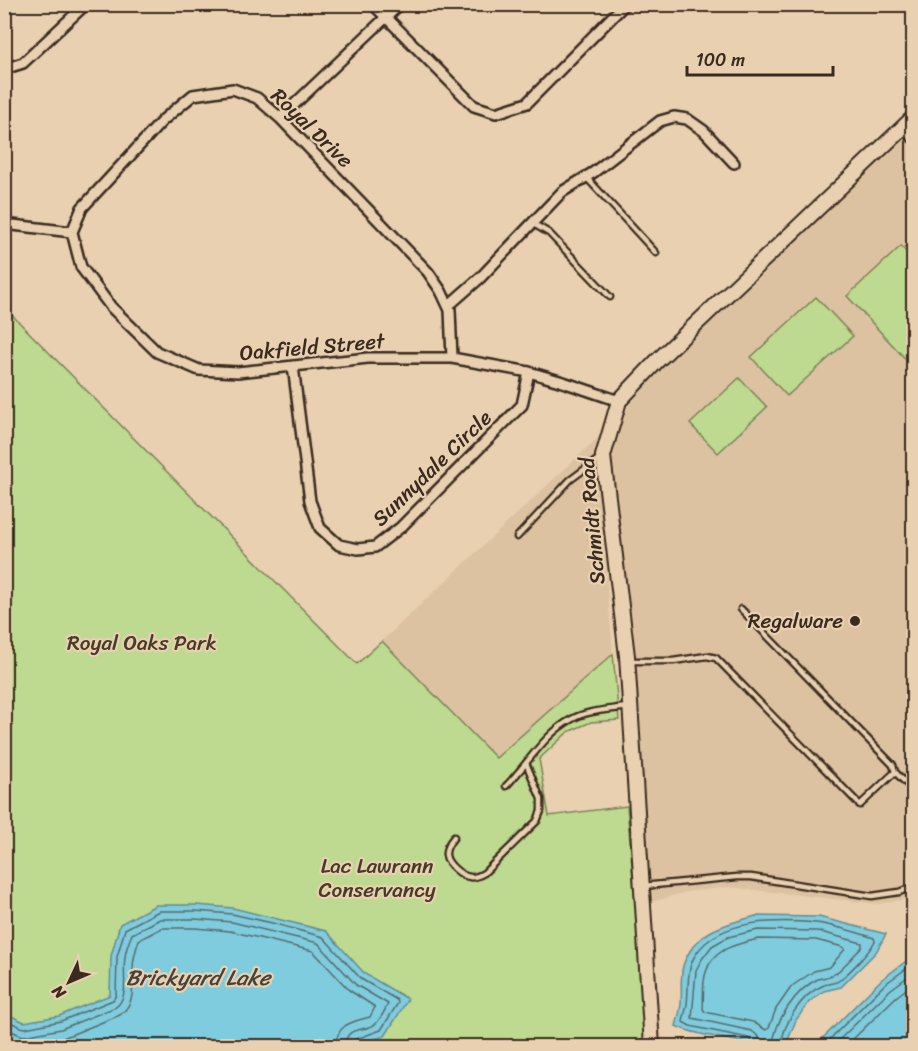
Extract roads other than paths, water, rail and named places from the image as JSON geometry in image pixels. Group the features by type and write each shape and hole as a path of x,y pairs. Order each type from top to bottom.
{"street":[{"path":"4,69 23,63 86,4"},
{"path":"373,4 474,106 496,113 526,103 625,4"},
{"path":"280,118 400,4"},
{"name":"Royal Drive","path":"72,232 82,208 163,120 193,95 233,89 257,98 280,118 429,272 450,310 452,358"},
{"path":"448,306 481,277 562,192 586,177 660,121 674,117 687,119 705,131 734,163"},
{"name":"Schmidt Road","path":"651,1047 627,662 603,456 619,401 665,353 914,117"},
{"path":"4,224 72,232"},
{"name":"Oakfield Street","path":"72,232 81,267 111,308 157,352 199,370 238,372 368,358 452,358 529,372 563,381 619,401"},
{"name":"Sunnydale Circle","path":"293,366 310,501 320,528 339,545 358,549 375,547 401,527 522,405 529,372"}],"lane":[{"path":"901,129 914,141"},
{"path":"586,177 656,253"},
{"path":"532,224 549,233 610,297"},
{"path":"517,537 570,480 603,456"},
{"path":"741,609 893,765 895,772 914,791"},
{"path":"627,662 673,661 707,656 716,658 860,805 895,772"},
{"path":"506,786 538,748 555,731 573,718 588,713 630,707"},
{"path":"454,837 445,854 448,862 471,878 484,873 537,821 541,811 541,799 526,764"},
{"path":"641,886 737,877 872,896 914,887"}],"water":[{"name":"Brickyard Lake","path":"156,905 233,908 326,931 365,974 408,999 385,1036 350,1046 5,1046 5,1013 24,1022 59,1016 110,995 111,956 120,924"},
{"path":"756,916 819,917 886,934 876,952 841,987 824,991 809,1002 796,1020 786,1045 758,1045 696,1033 676,1026 681,1004 683,966 688,954 703,937 712,931"},
{"path":"913,956 913,1046 815,1046 881,980"}],"place":[{"name":"Regalware","path":"855,621"}],"park label":[{"name":"Royal Oaks Park","path":"142,643"},
{"name":"Lac Lawrann Conservancy","path":"377,878"}]}
